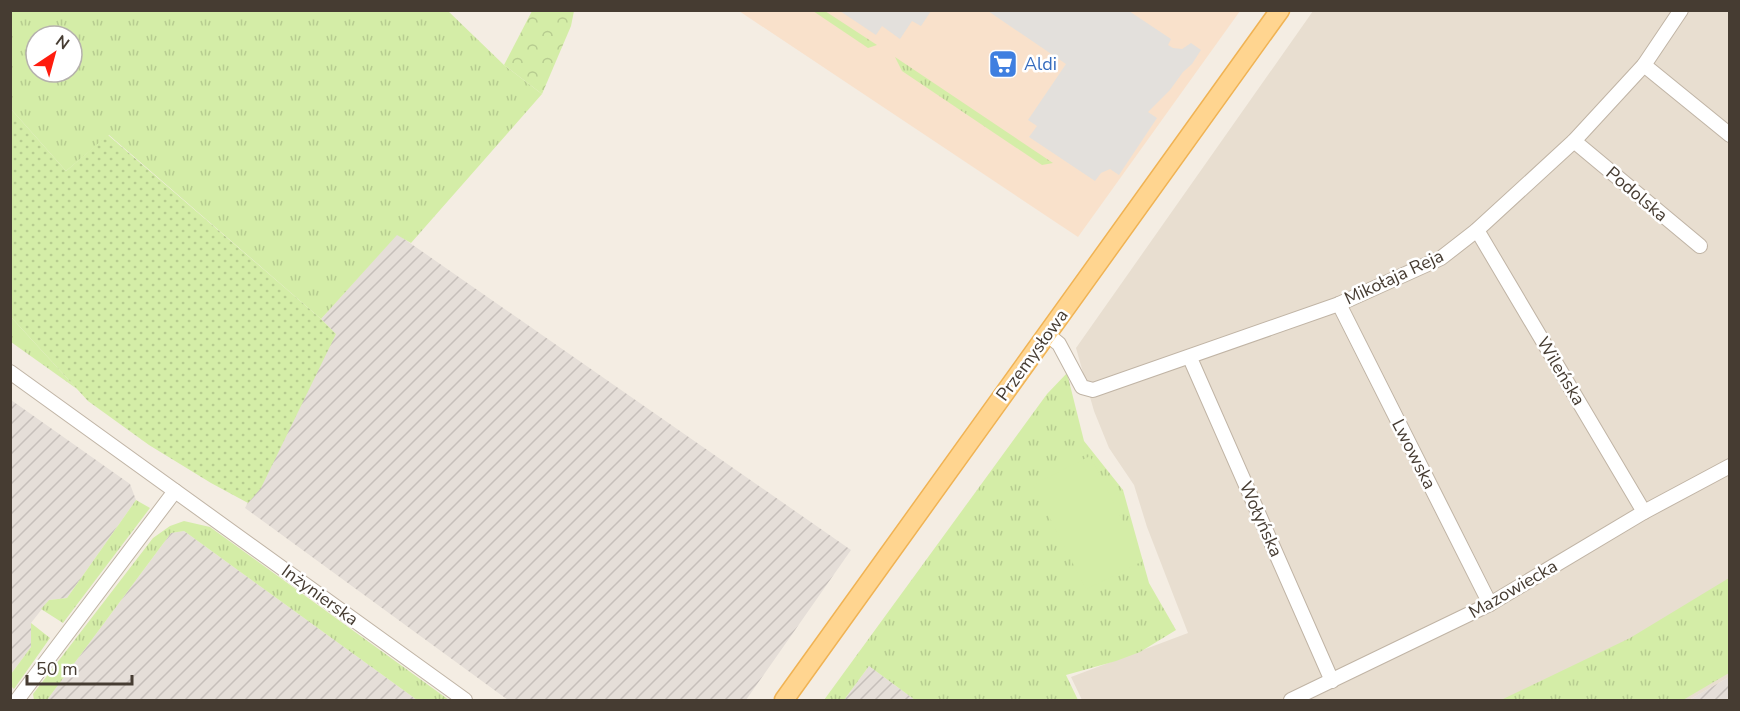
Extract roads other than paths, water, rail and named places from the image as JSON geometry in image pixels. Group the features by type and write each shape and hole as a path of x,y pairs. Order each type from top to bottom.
{"main road":[{"name":"Przemysłowa","path":"784,700 1280,10"}],"street":[{"name":"Mikołaja Reja","path":"1047,334 1059,344 1082,387 1093,390 1190,358 1339,304 1440,258 1477,230 1574,141 1644,65 1681,10"},
{"path":"1644,65 1730,135"},
{"name":"Podolska","path":"1574,141 1700,246"},
{"name":"Wileńska","path":"1477,230 1644,512"},
{"name":"Lwowska","path":"1339,304 1490,604"},
{"name":"Wołyńska","path":"1190,358 1332,681"},
{"name":"Inżynierska","path":"10,372 465,700"},
{"name":"Mazowiecka","path":"1291,700 1490,604 1644,512 1730,466"},
{"path":"17,700 175,491"}],"place":[{"name":"Aldi","path":"1003,64"}]}
